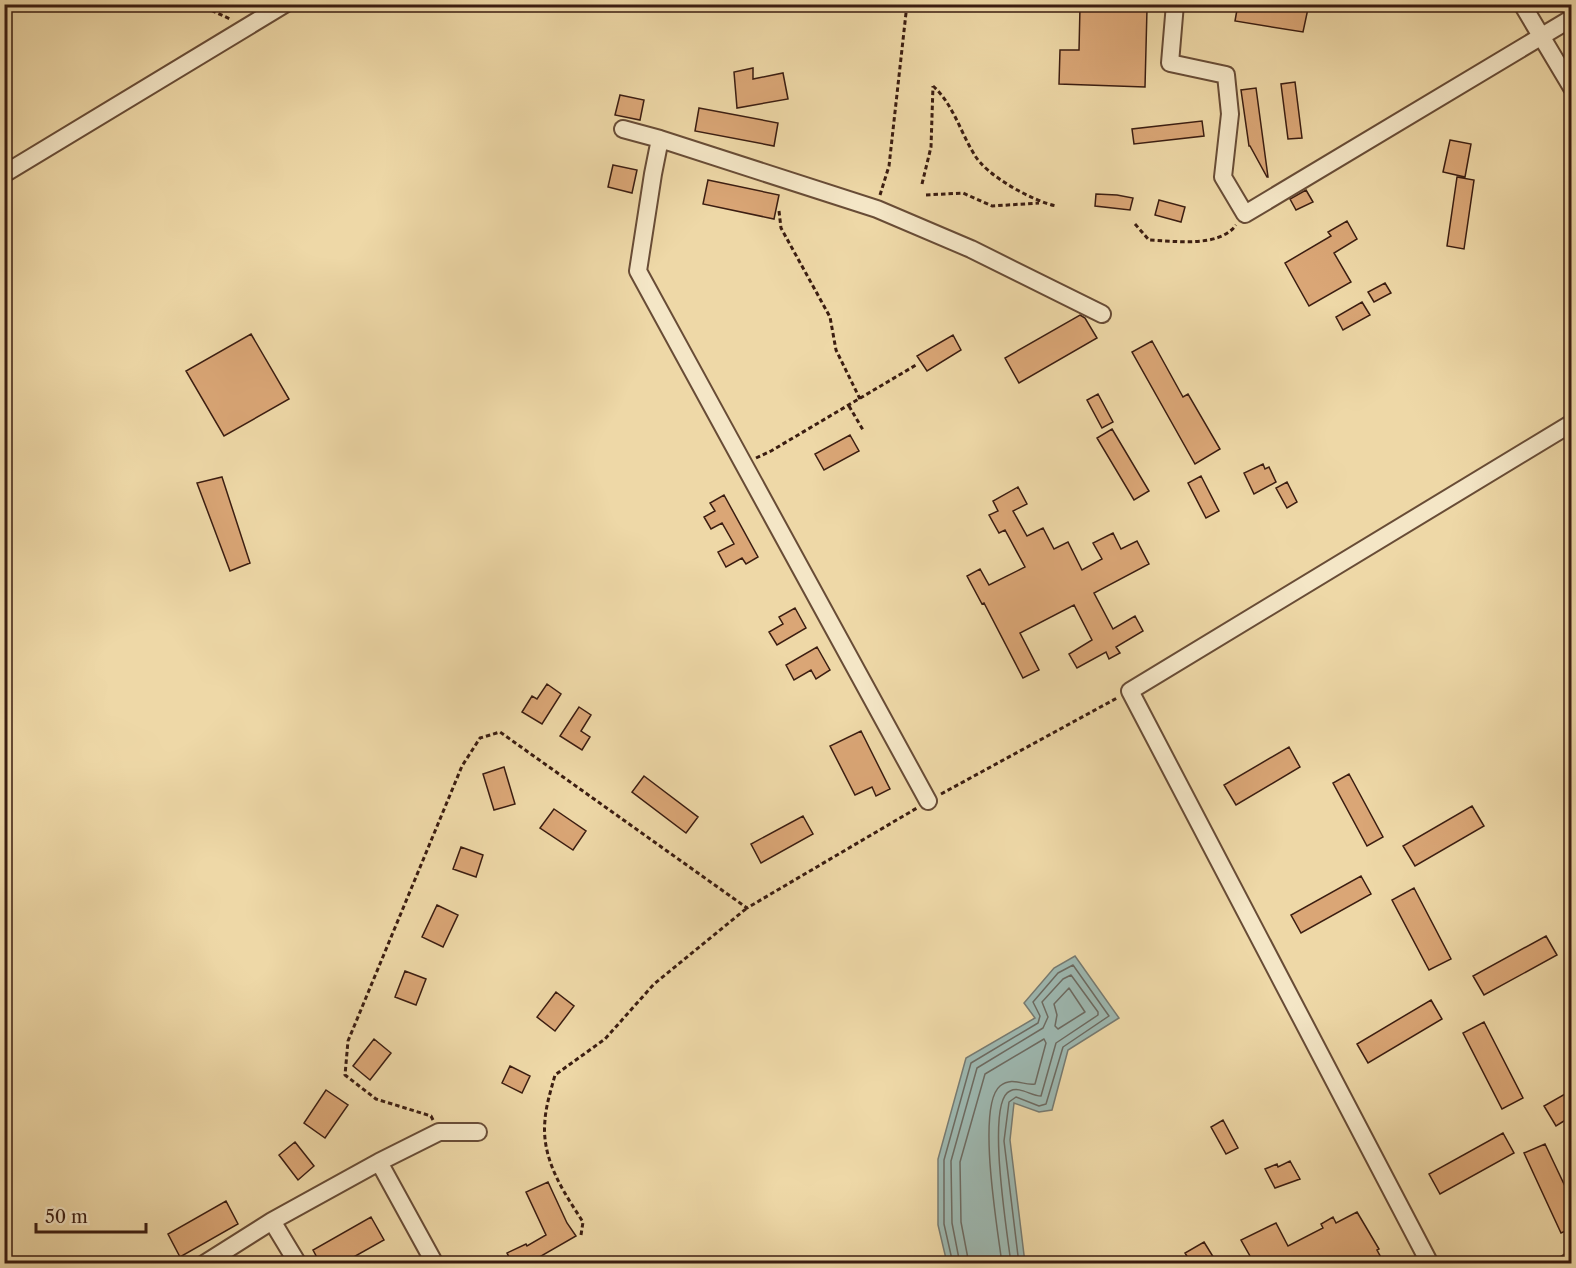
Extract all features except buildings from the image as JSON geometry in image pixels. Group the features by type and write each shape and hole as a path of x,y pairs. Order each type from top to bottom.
{"street":[{"path":"4,174 285,4"},
{"path":"1175,4 1170,63 1226,75 1230,114 1223,177 1245,214 1572,18"},
{"path":"1522,4 1572,88"},
{"path":"623,129 877,208 970,249 1102,314"},
{"path":"660,139 652,174 638,272 928,801"},
{"path":"1430,1263 1130,691 1572,423"},
{"path":"204,1263 272,1221 379,1162 440,1132 478,1132"},
{"path":"379,1162 435,1263"},
{"path":"272,1221 298,1263"},
{"path":"1566,1263 1572,1260"}],"path":[{"path":"198,4 248,26"},
{"path":"877,208 889,166 907,4"},
{"path":"922,184 932,147 933,86 945,96 975,157 993,174 1041,203"},
{"path":"926,195 963,193 992,206 1041,203 1056,206"},
{"path":"779,211 781,228 830,317 836,350 860,399"},
{"path":"1135,224 1149,240 1200,242 1230,233 1245,214"},
{"path":"743,463 771,451 916,365"},
{"path":"848,405 863,430"},
{"path":"581,1235 583,1222 557,1181 545,1144 545,1119 555,1075 604,1039 654,984 747,908 928,801 1130,691"},
{"path":"440,1132 431,1116 376,1099 345,1075 348,1041 462,766 480,738 500,732 747,908"}],"water":[{"path":"1075,956 1119,1018 1068,1050 1052,1110 1039,1112 1014,1103 1010,1140 1025,1263 947,1263 938,1225 938,1159 966,1058 1035,1018 1024,1003 1054,968"}]}
